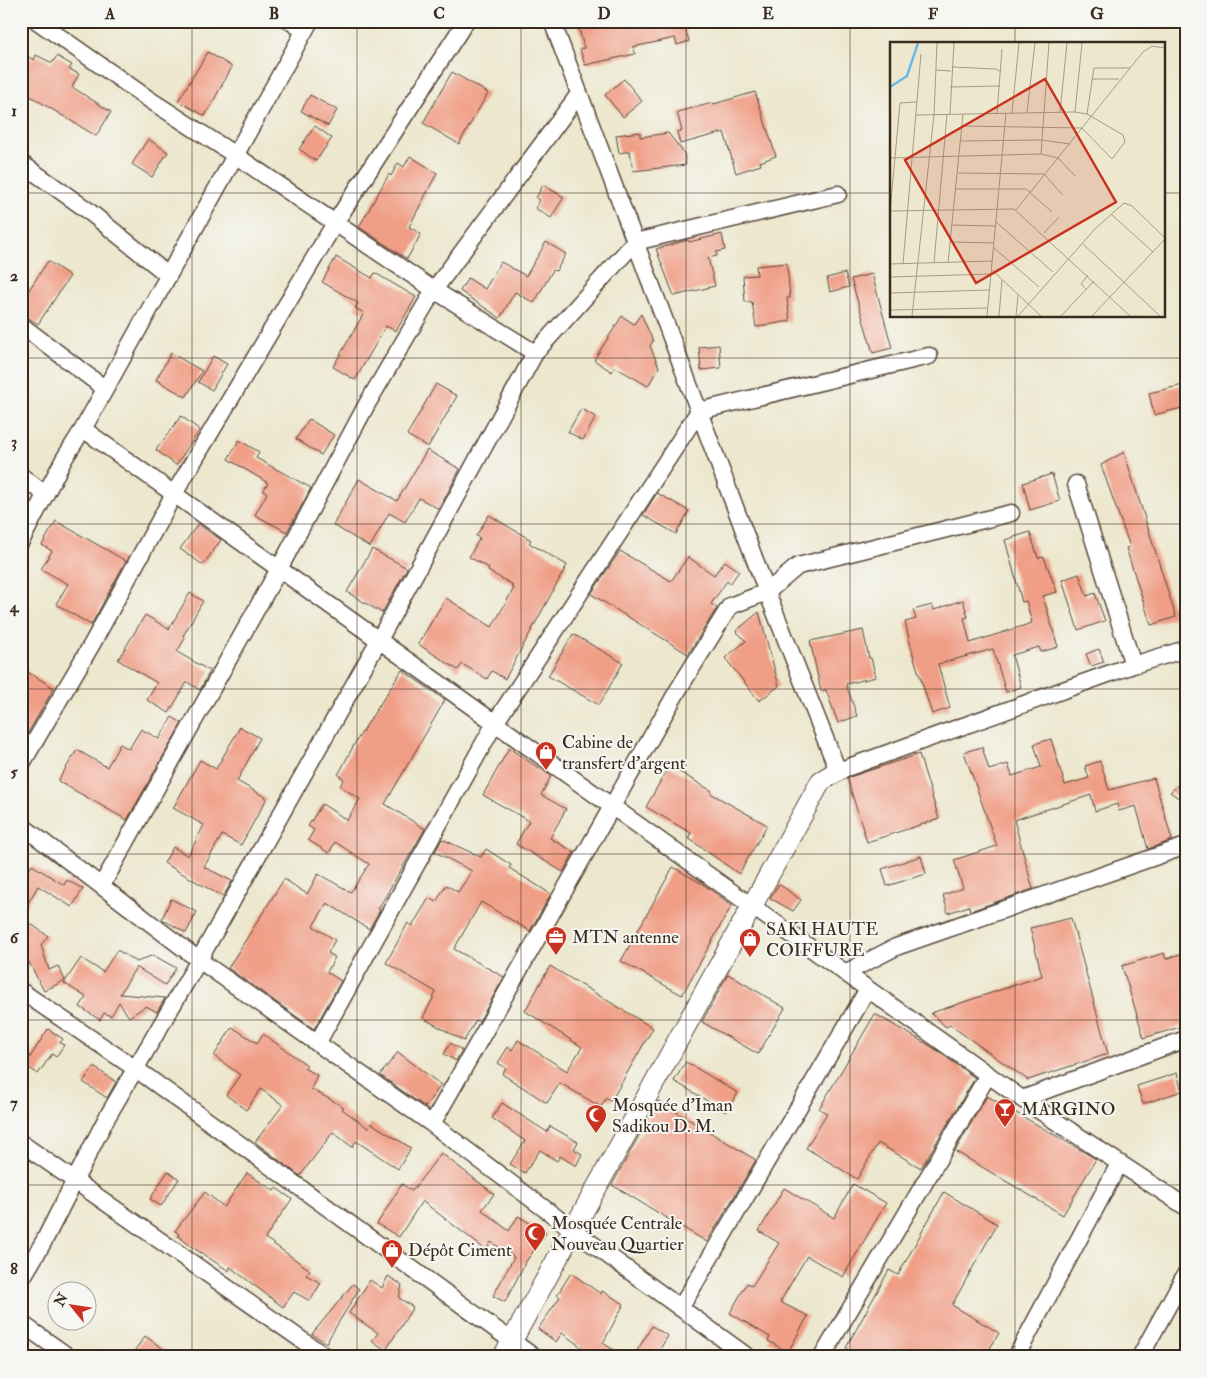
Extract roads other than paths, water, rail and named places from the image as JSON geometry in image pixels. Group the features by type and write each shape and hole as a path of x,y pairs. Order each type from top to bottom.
{"street":[{"path":"38,21 150,100 235,155 434,290 535,353"},
{"path":"21,541 45,494 307,26 290,21"},
{"path":"21,765 92,644 174,494 334,223 466,21"},
{"path":"552,21 767,592 838,771"},
{"path":"102,885 279,569 367,404 434,290 579,94"},
{"path":"21,163 86,209 168,276"},
{"path":"21,1280 44,1241 75,1179 136,1069 379,640 535,353 635,242 838,194"},
{"path":"21,325 104,388"},
{"path":"318,1042 496,723 699,411 929,356"},
{"path":"83,429 1022,1099 1119,1164 1184,1203"},
{"path":"21,476 45,494"},
{"path":"1076,484 1133,665"},
{"path":"432,1124 678,690 730,606 767,592 798,566 1011,513"},
{"path":"507,1349 821,781 838,771 1133,665 1186,649"},
{"path":"21,825 199,960 432,1124 573,1230 748,1357"},
{"path":"845,973 896,947 1186,846"},
{"path":"681,1307 868,989"},
{"path":"21,991 136,1069 507,1349 534,1357"},
{"path":"1022,1099 1186,1039"},
{"path":"822,1357 988,1075"},
{"path":"21,1143 75,1179 326,1357"},
{"path":"1016,1357 1119,1164"},
{"path":"1140,1357 1186,1273"},
{"path":"21,1323 69,1357"}],"place":[{"name":"Cabine de transfert d'argent","path":"546,771"},
{"name":"MTN antenne","path":"556,956"},
{"name":"SAKI HAUTE COIFFURE","path":"750,958"},
{"name":"MARGINO","path":"1005,1128"},
{"name":"Mosquée d'Iman Sadikou D. M.","path":"596,1134"},
{"name":"Mosquée Centrale Nouveau Quartier","path":"535,1252"},
{"name":"Dépôt Ciment","path":"392,1269"}]}
